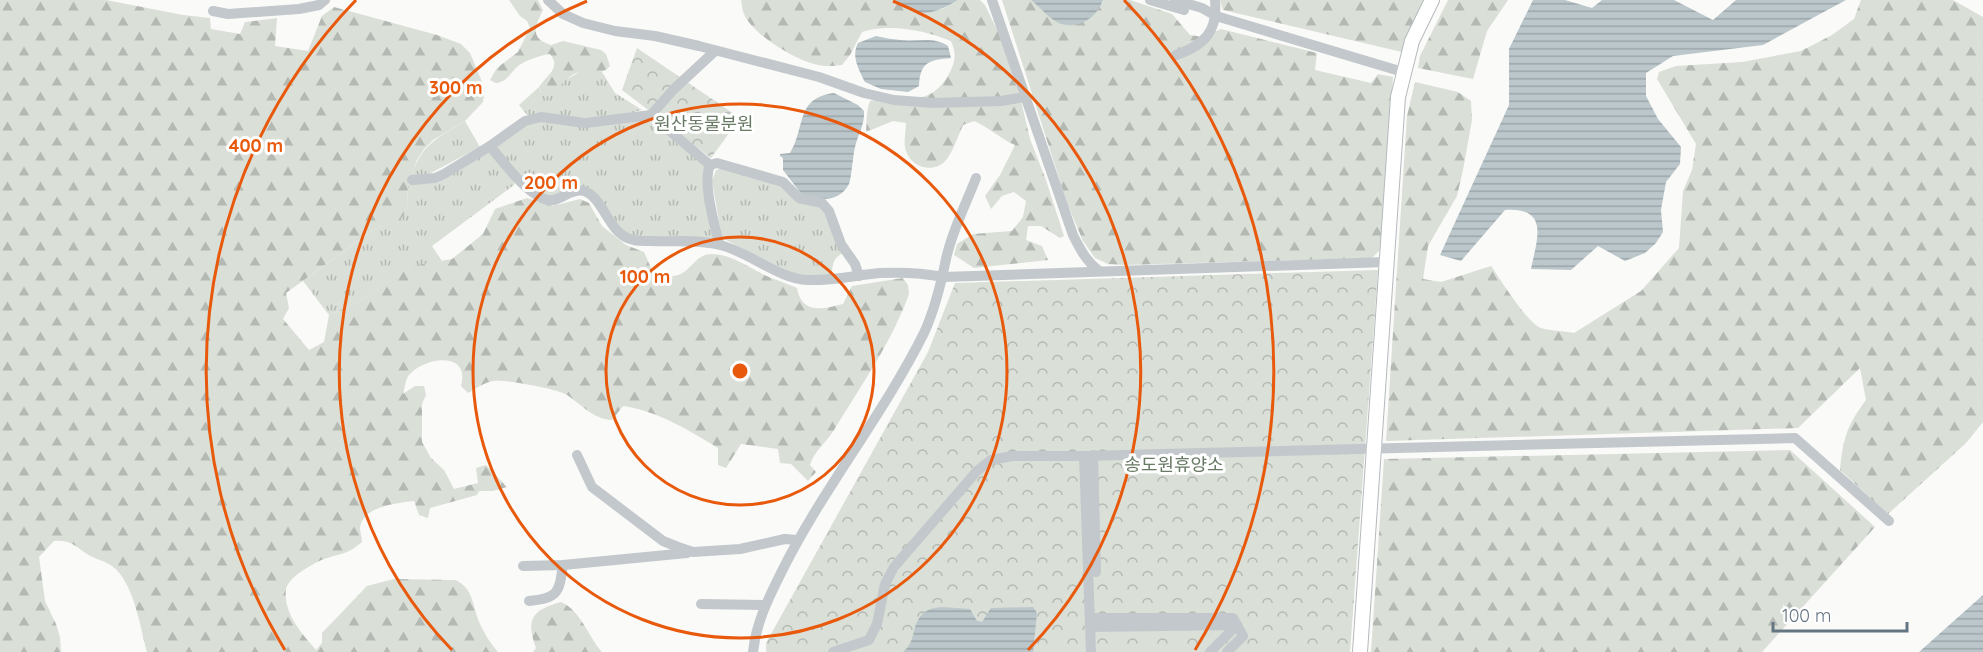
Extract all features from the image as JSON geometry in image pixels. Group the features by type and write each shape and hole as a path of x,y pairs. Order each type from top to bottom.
{"main road":[{"path":"1360,652 1398,97 1412,41 1432,0"}],"street":[{"path":"213,11 228,14 299,9 319,6 325,0"},
{"path":"548,0 563,14 583,23 615,31 655,36 819,77 864,93 894,100 1001,101 1025,97"},
{"path":"992,0 1072,235 1090,264 1099,272"},
{"path":"1150,0 1200,14 1216,16 1403,72"},
{"path":"1174,0 1202,8 1216,16"},
{"path":"1176,55 1193,49 1202,42 1214,25 1215,0"},
{"path":"412,180 435,178 444,174 525,121 541,117 585,123 651,115 674,89 715,51"},
{"path":"651,115 710,165"},
{"path":"490,146 525,187 538,196 554,200 577,191 584,191 591,196 615,229 628,239 719,244 738,250 802,280 833,280 906,272 944,277 1386,262"},
{"path":"710,165 717,163 783,182 800,198 822,204 829,211 841,244 855,264 859,276"},
{"path":"710,165 708,185 719,244"},
{"path":"753,652 755,634 765,605 797,540 900,377 925,331 944,277 946,258 976,178"},
{"path":"833,652 869,640 877,624 885,584 894,567 977,471 991,460 1012,456 1795,438 1889,521"},
{"path":"577,455 592,487"},
{"path":"1089,456 1094,623 1091,652"},
{"path":"577,479 592,487 663,541 693,552"},
{"path":"523,566 563,565 740,549 785,539 797,540"},
{"path":"529,601 550,598 556,594 560,586 563,565"},
{"path":"701,604 765,605"},
{"path":"1094,623 1237,625"},
{"path":"1210,652 1237,625"},
{"path":"1227,652 1243,636 1237,625"}],"green space":[{"path":"0,0 106,0 210,18 211,29 240,34 245,22 277,18 275,46 308,51 322,16 334,7 437,35 461,44 470,53 485,89 483,102 465,121 433,140 424,149 408,184 407,209 400,220 375,229 286,293 289,308 283,319 309,350 324,342 329,315 358,302 412,266 452,259 483,234 495,209 527,198 553,206 580,199 589,203 602,226 626,245 644,252 651,268 667,275 683,273 700,257 711,254 735,259 771,278 797,288 803,303 814,308 843,304 852,286 903,278 908,285 909,294 875,364 834,430 814,455 810,465 816,472 808,481 791,464 780,463 778,449 741,444 726,468 718,465 718,448 672,422 648,412 623,406 612,420 605,419 593,414 567,395 531,385 508,382 493,381 468,393 461,386 462,374 459,367 453,362 444,360 425,364 409,375 403,394 415,386 424,386 426,395 422,404 422,442 431,458 444,470 454,489 478,483 476,468 486,465 507,487 493,491 479,491 477,495 430,508 428,518 419,515 414,501 374,510 362,521 360,528 362,542 347,552 316,563 293,579 286,590 288,607 295,623 316,650 322,643 322,633 367,586 394,579 455,580 466,588 472,598 477,617 498,652 147,652 131,594 120,573 109,564 90,556 72,544 54,541 39,557 45,601 56,624 61,652 0,652"},
{"path":"509,0 538,0 543,10 536,26 539,39 551,45 563,41 601,50 606,54 610,66 598,72 574,74 545,98 539,87 554,68 550,54 521,64 503,81 496,83 490,80 497,68 518,52 530,28 527,21 520,16"},
{"path":"741,0 893,0 916,12 942,9 958,0 980,0 985,5 1002,40 1030,139 1064,236 1060,238 1041,226 1028,226 1026,240 1042,246 1048,260 974,268 954,255 957,244 973,234 1012,231 1023,217 1026,201 1014,192 1002,196 991,209 985,196 1000,175 1015,145 974,121 963,125 947,159 942,164 930,168 918,165 909,157 905,148 906,123 893,121 866,132 870,101 925,96 934,92 942,84 954,60 951,41 906,29 872,29 862,32 842,65 818,65 796,57 764,37 748,22"},
{"path":"1002,0 1031,0 1054,19 1102,4 1103,0 1130,0 1172,14 1190,35 1204,37 1221,29 1317,53 1315,70 1371,83 1378,74 1393,77 1381,249 1372,258 1126,265 1108,264 1095,258 1083,241 1067,203"},
{"path":"1220,0 1424,0 1402,52 1223,10"},
{"path":"1448,0 1508,0 1487,31 1473,79 1418,68 1420,56"},
{"path":"1861,0 1953,0 1983,17 1983,422 1966,443 1888,514 1840,470 1847,433 1854,417 1866,400 1860,368 1798,428 1386,441 1407,116 1415,82 1458,92 1471,101 1472,120 1457,196 1428,246 1423,279 1441,282 1491,266 1522,310 1535,324 1545,329 1574,333 1641,291 1679,248 1683,191 1692,170 1696,144 1657,79 1659,72 1676,66 1742,62 1801,51 1832,35 1854,19"},
{"name":"원산동물분원","path":"637,48 740,118 711,158 622,90"},
{"path":"580,72 602,72 615,93 642,110 614,116 585,118 528,116 519,105 539,87 541,93"},
{"path":"648,120 704,164 713,239 637,238 625,234 592,192 560,197 542,195 520,178 497,146 529,122"},
{"path":"465,121 480,147 427,175 411,176 420,156 426,149 438,138"},
{"path":"490,151 515,181 514,185 432,246 442,261 411,267 358,302 329,315 303,281 375,229 400,219 407,209 408,184 429,183"},
{"path":"723,168 783,185 824,210 844,253 834,262 832,276 810,277 793,274 722,238 712,181 716,170"},
{"name":"송도원휴양소","path":"1378,270 1350,652 766,652 766,643 928,352 955,283"},
{"path":"1790,450 1875,527 1762,652 1371,652 1384,459"},
{"path":"561,602 574,611 602,652 533,652 536,648 531,630 534,618 543,609"}],"shaded area":[{"path":"893,0 958,0 941,9 925,13 910,10"},
{"path":"1031,0 1103,0 1097,12 1087,20 1068,25 1053,20"},
{"path":"1533,0 1565,0 1592,8 1602,0 1674,0 1713,20 1736,0 1846,0 1763,45 1673,56 1646,73 1646,96 1658,119 1681,147 1680,164 1666,182 1661,210 1663,232 1656,243 1645,253 1625,261 1598,246 1571,270 1531,269 1537,236 1535,219 1519,210 1505,210 1461,261 1440,255 1509,105 1509,49"},
{"path":"876,36 900,40 937,41 948,46 951,58 931,61 927,64 921,72 919,86 908,92 881,89 865,82 858,68 855,53 858,43"},
{"path":"834,93 858,105 864,111 855,147 850,182 845,190 829,199 803,196 783,170 783,158 780,154 790,153 807,107 822,96"},
{"path":"1983,595 1983,652 1919,652"},
{"path":"943,607 970,609 977,621 982,622 991,608 1033,607 1037,613 1033,652 903,652 910,643 922,614 928,610"}]}
